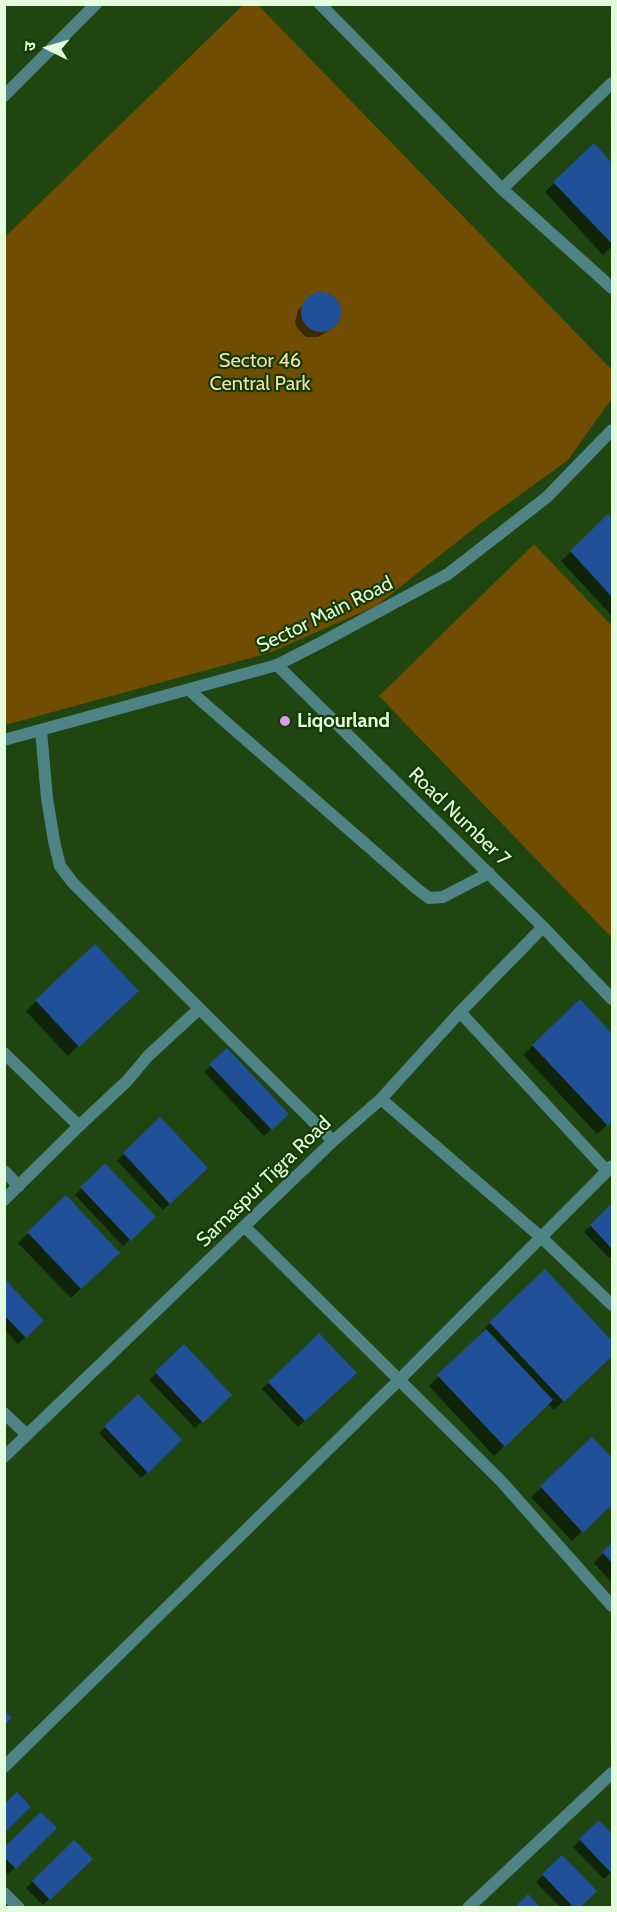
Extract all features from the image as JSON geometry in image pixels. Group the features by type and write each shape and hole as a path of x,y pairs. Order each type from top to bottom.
{"street":[{"path":"4,96 96,4"},
{"path":"320,4 502,189 612,288"},
{"path":"502,189 612,83"},
{"name":"Sector Main Road","path":"4,740 277,665 448,574 547,497 612,430"},
{"name":"Road Number 7","path":"277,665 489,873 612,999"},
{"path":"189,690 417,890 429,898 443,897 489,873"},
{"path":"41,731 47,798 60,866 73,883 333,1141"},
{"name":"Samaspur Tigra Road","path":"4,1458 333,1141 381,1099 460,1012 543,927"},
{"path":"4,1200 127,1081 148,1056 199,1009"},
{"path":"4,1767 399,1380 610,1168 460,1012"},
{"path":"4,1053 79,1126"},
{"path":"381,1099 542,1238 612,1305"},
{"path":"4,1171 19,1186"},
{"path":"245,1227 501,1481 612,1606"},
{"path":"4,1413 27,1435"},
{"path":"468,1908 612,1773"},
{"path":"4,1893 19,1908"}],"green space":[{"name":"Sector 46 Central Park","path":"243,5 258,5 612,370 612,398 568,460 477,526 376,606 269,653 5,725 4,238"},
{"path":"534,544 612,626 612,938 379,696"}],"building":[{"path":"594,143 612,163 612,244 553,182"},
{"path":"321,292 335,298 341,312 335,326 321,332 307,326 301,312 307,298"},
{"path":"608,514 612,519 612,597 570,551"},
{"path":"95,944 139,991 79,1047 35,1000"},
{"path":"580,999 612,1034 612,1121 608,1126 532,1045"},
{"path":"227,1048 289,1114 272,1130 209,1064"},
{"path":"160,1117 208,1168 170,1204 123,1153"},
{"path":"105,1163 156,1217 131,1241 80,1187"},
{"path":"66,1195 120,1253 81,1289 27,1232"},
{"path":"612,1203 612,1249 590,1225"},
{"path":"545,1269 612,1341 612,1356 564,1402 489,1322"},
{"path":"4,1278 44,1321 26,1338 4,1315"},
{"path":"486,1329 553,1400 505,1447 437,1375"},
{"path":"319,1333 357,1373 305,1421 268,1382"},
{"path":"184,1344 232,1395 203,1423 155,1372"},
{"path":"138,1394 182,1440 148,1473 104,1426"},
{"path":"592,1437 612,1458 612,1505 583,1533 540,1486"},
{"path":"612,1542 612,1563 602,1552"},
{"path":"4,1710 12,1718 4,1725"},
{"path":"17,1792 31,1807 4,1833 4,1804"},
{"path":"41,1812 57,1828 16,1869 4,1857 4,1847"},
{"path":"599,1820 612,1834 612,1874 579,1839"},
{"path":"74,1840 93,1859 50,1900 32,1881"},
{"path":"562,1855 597,1891 580,1908 574,1908 542,1874"},
{"path":"528,1894 541,1908 514,1908"}],"place":[{"name":"Liqourland","path":"285,721"}]}
